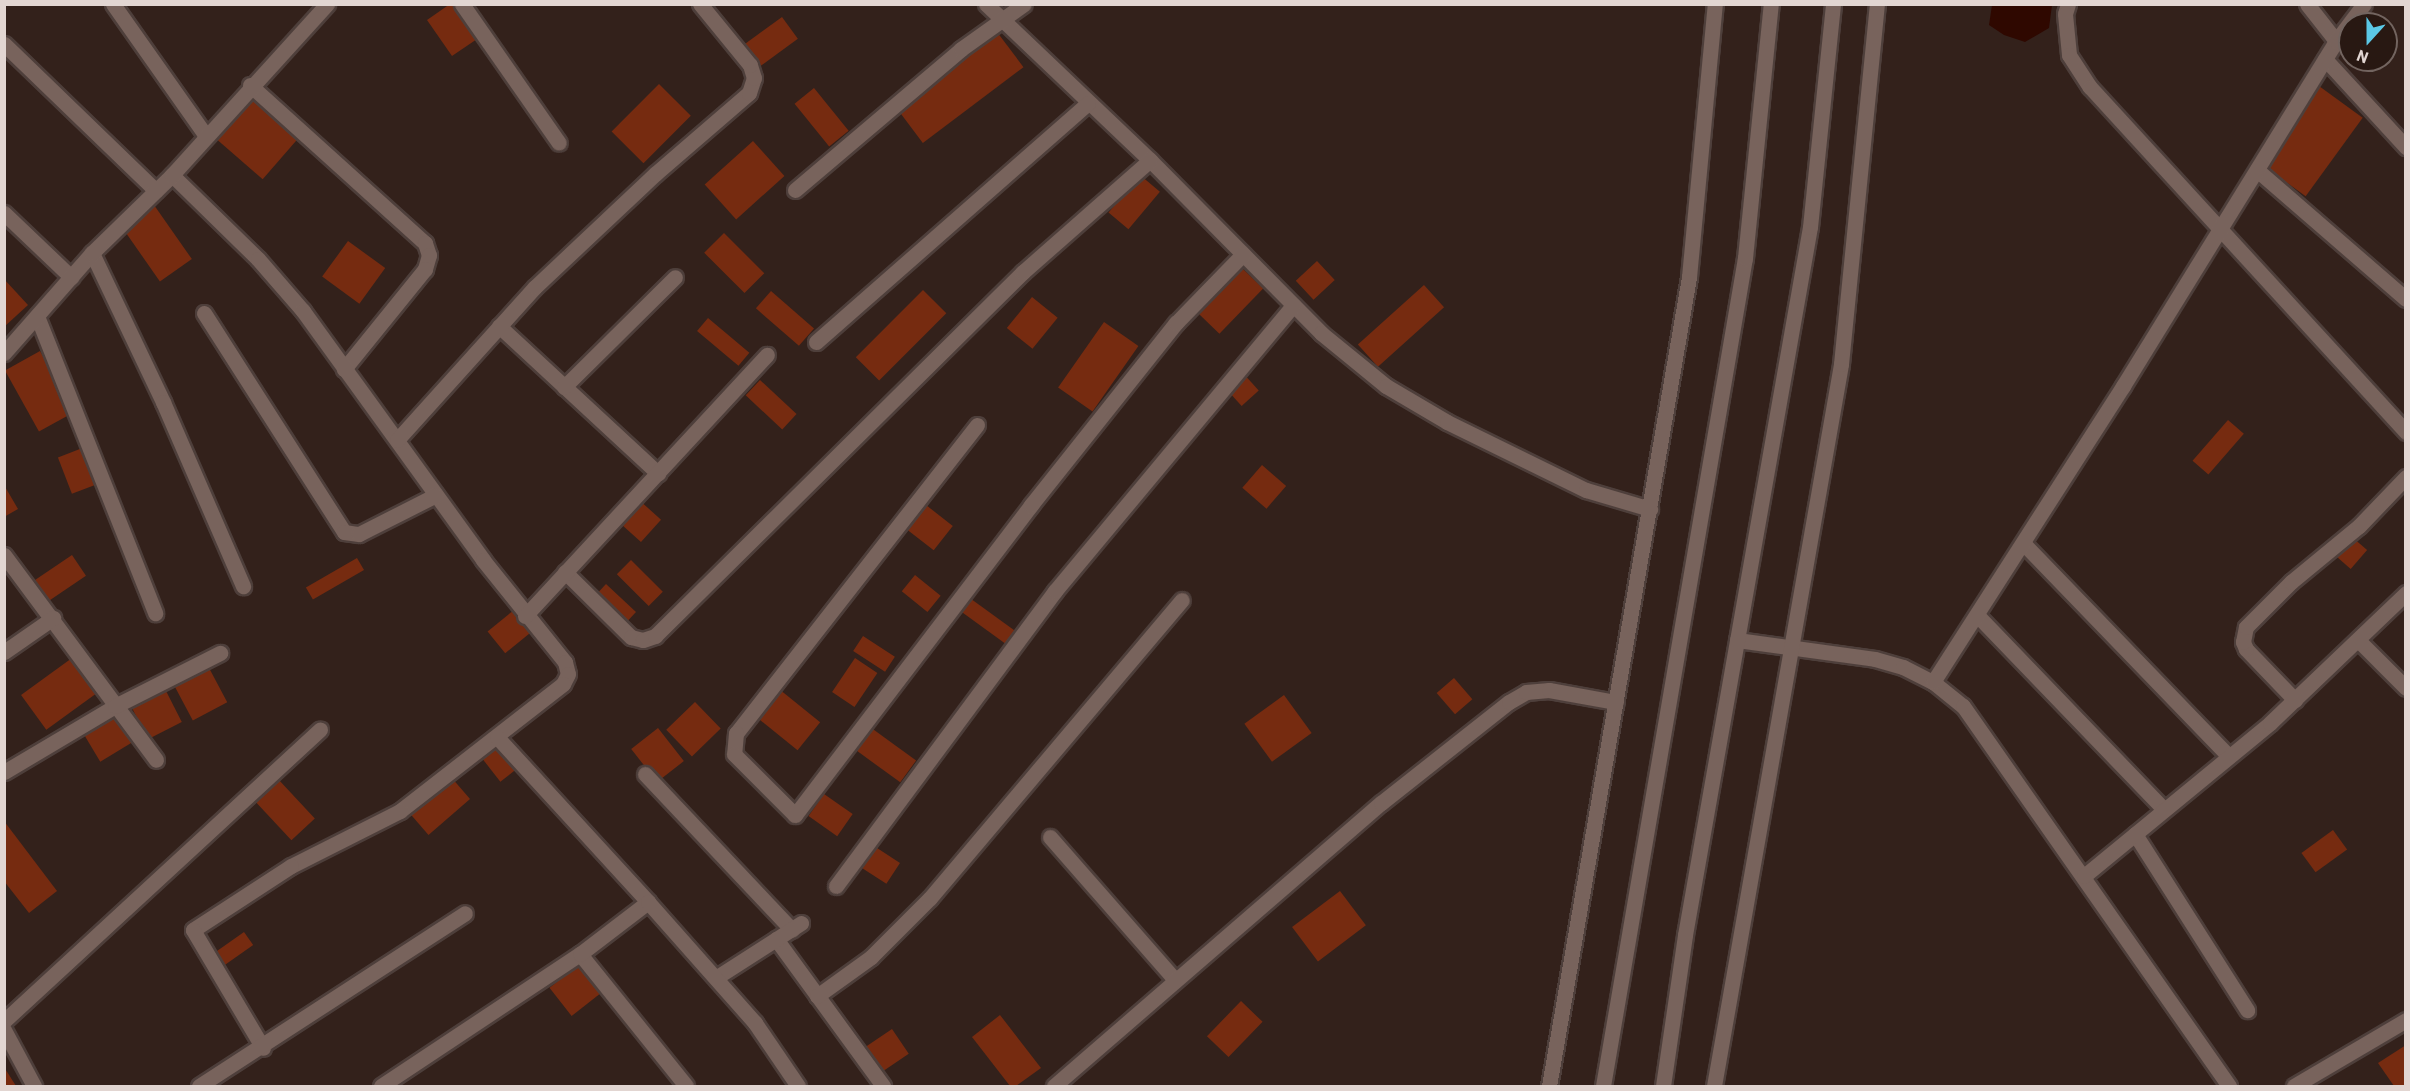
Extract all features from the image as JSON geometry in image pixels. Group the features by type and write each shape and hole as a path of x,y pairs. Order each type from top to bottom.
{"street":[{"path":"113,4 206,136"},
{"path":"4,353 92,253 172,175 250,86 327,4"},
{"path":"462,4 559,143"},
{"path":"397,440 499,326 582,242 749,93 754,78 750,65 700,4"},
{"path":"986,4 1150,160 1321,333 1386,386 1447,422 1586,490 1650,509"},
{"path":"795,190 961,49 1024,4"},
{"path":"1549,1086 1595,801 1616,702 1689,277 1715,4"},
{"path":"1603,1086 1744,258 1771,4"},
{"path":"1663,1086 1809,227 1833,4"},
{"path":"1714,1086 1841,364 1876,4"},
{"path":"2068,4 2065,14 2069,55 2090,87 2219,231 2406,432"},
{"path":"2307,4 2336,41"},
{"path":"1933,682 2023,543 2336,41 2364,4"},
{"path":"4,44 156,191"},
{"path":"2325,59 2406,147"},
{"path":"250,86 425,243 429,255 425,269 344,369"},
{"path":"816,342 1088,103"},
{"path":"565,573 631,637 643,640 655,636 1031,265 1150,160"},
{"path":"2257,170 2406,299"},
{"path":"172,175 258,259 344,369 525,615 565,662 568,674 563,684 400,811 291,866 193,930 263,1048"},
{"path":"4,213 71,277"},
{"path":"92,253 163,402 243,586"},
{"path":"977,425 736,733 734,754 795,815 1046,486 1176,323 1243,254"},
{"path":"564,387 675,277"},
{"path":"836,886 1055,591 1293,305"},
{"path":"204,313 344,532 360,534 436,495"},
{"path":"37,316 155,613"},
{"path":"499,326 658,473"},
{"path":"525,615 767,355"},
{"path":"2295,700 2246,649 2243,642 2246,627 2283,590 2360,526 2406,477"},
{"path":"2023,543 2229,756"},
{"path":"4,555 53,618 114,706 156,760"},
{"path":"2084,876 2295,700 2359,641 2406,593"},
{"path":"817,996 871,957 930,898 1182,600"},
{"path":"1977,615 2164,809"},
{"path":"4,652 53,618"},
{"path":"1737,640 1875,659 1933,682 1963,706 2229,1086"},
{"path":"2359,641 2406,688"},
{"path":"4,772 114,706 220,653"},
{"path":"1053,1086 1381,803 1509,702 1526,692 1549,690 1616,702"},
{"path":"4,1020 320,729"},
{"path":"496,737 717,977 755,1023 798,1086"},
{"path":"645,774 796,927 717,977"},
{"path":"2135,834 2247,1010"},
{"path":"1050,837 1175,980"},
{"path":"381,1086 580,954 648,902"},
{"path":"199,1086 263,1048 465,913"},
{"path":"776,939 883,1086"},
{"path":"580,954 686,1086"},
{"path":"2294,1086 2406,1020"},
{"path":"4,1030 34,1086"}],"shaded area":[{"path":"1992,5 2052,5 2049,28 2025,42 2004,35 1989,25"}],"building":[{"path":"450,4 457,4 480,37 452,56 427,20"},
{"path":"782,17 798,39 759,67 743,45"},
{"path":"997,32 1023,67 923,143 896,108"},
{"path":"659,84 691,116 643,163 612,131"},
{"path":"2319,86 2363,118 2306,196 2262,164"},
{"path":"814,88 849,131 829,146 795,104"},
{"path":"248,91 300,136 263,179 211,134"},
{"path":"753,141 784,176 736,219 705,184"},
{"path":"1140,175 1160,192 1128,229 1109,213"},
{"path":"154,205 192,259 160,281 122,227"},
{"path":"724,233 764,273 745,293 704,253"},
{"path":"348,241 385,268 359,304 322,277"},
{"path":"1317,261 1335,280 1314,300 1296,281"},
{"path":"1243,269 1263,288 1219,334 1199,314"},
{"path":"4,279 28,305 4,327"},
{"path":"1424,285 1444,307 1378,367 1358,345"},
{"path":"923,290 946,313 879,381 856,357"},
{"path":"771,291 814,328 799,346 756,308"},
{"path":"1032,297 1058,318 1032,349 1007,328"},
{"path":"708,318 749,353 738,366 697,331"},
{"path":"1104,322 1138,346 1093,412 1058,388"},
{"path":"40,351 74,412 39,432 5,370"},
{"path":"1242,372 1259,391 1242,406 1225,387"},
{"path":"760,380 797,414 782,429 746,395"},
{"path":"2228,420 2244,434 2208,475 2193,461"},
{"path":"85,447 99,483 72,494 58,457"},
{"path":"1262,465 1286,486 1266,509 1242,488"},
{"path":"4,485 18,509 4,517"},
{"path":"638,499 661,520 641,542 618,521"},
{"path":"926,505 953,526 934,550 907,529"},
{"path":"2352,537 2367,550 2351,569 2336,556"},
{"path":"72,555 86,576 49,601 35,580"},
{"path":"357,558 364,570 313,600 306,588"},
{"path":"631,560 663,592 649,606 617,574"},
{"path":"915,575 941,596 927,612 902,591"},
{"path":"606,584 636,612 625,624 595,596"},
{"path":"967,596 1020,635 1011,648 958,609"},
{"path":"514,610 532,632 505,653 488,631"},
{"path":"863,636 895,657 885,672 853,651"},
{"path":"72,658 97,693 46,730 21,695"},
{"path":"855,658 877,673 854,707 832,692"},
{"path":"208,666 227,702 193,721 174,684"},
{"path":"1454,678 1472,699 1455,714 1437,693"},
{"path":"165,689 182,722 148,739 131,706"},
{"path":"779,689 820,722 798,750 756,717"},
{"path":"1284,695 1312,733 1272,762 1244,724"},
{"path":"695,702 721,729 692,756 666,730"},
{"path":"116,716 132,743 100,762 84,735"},
{"path":"870,727 916,761 900,782 854,749"},
{"path":"658,728 684,761 657,782 631,749"},
{"path":"495,744 515,770 500,782 480,756"},
{"path":"451,777 470,799 429,835 409,813"},
{"path":"278,779 315,818 291,840 255,801"},
{"path":"824,794 853,814 837,836 809,816"},
{"path":"4,821 57,891 29,913 4,881"},
{"path":"2333,830 2347,849 2316,872 2301,853"},
{"path":"874,846 900,863 886,884 860,867"},
{"path":"1340,891 1366,925 1318,961 1292,927"},
{"path":"244,932 253,945 224,966 215,953"},
{"path":"581,963 603,991 572,1016 549,988"},
{"path":"1241,1001 1263,1022 1229,1057 1207,1036"},
{"path":"1000,1015 1041,1068 1016,1086 1010,1086 972,1037"},
{"path":"892,1029 909,1054 878,1075 861,1050"},
{"path":"2406,1045 2406,1086 2394,1086 2378,1063"},
{"path":"4,1067 16,1086 4,1086"}]}
